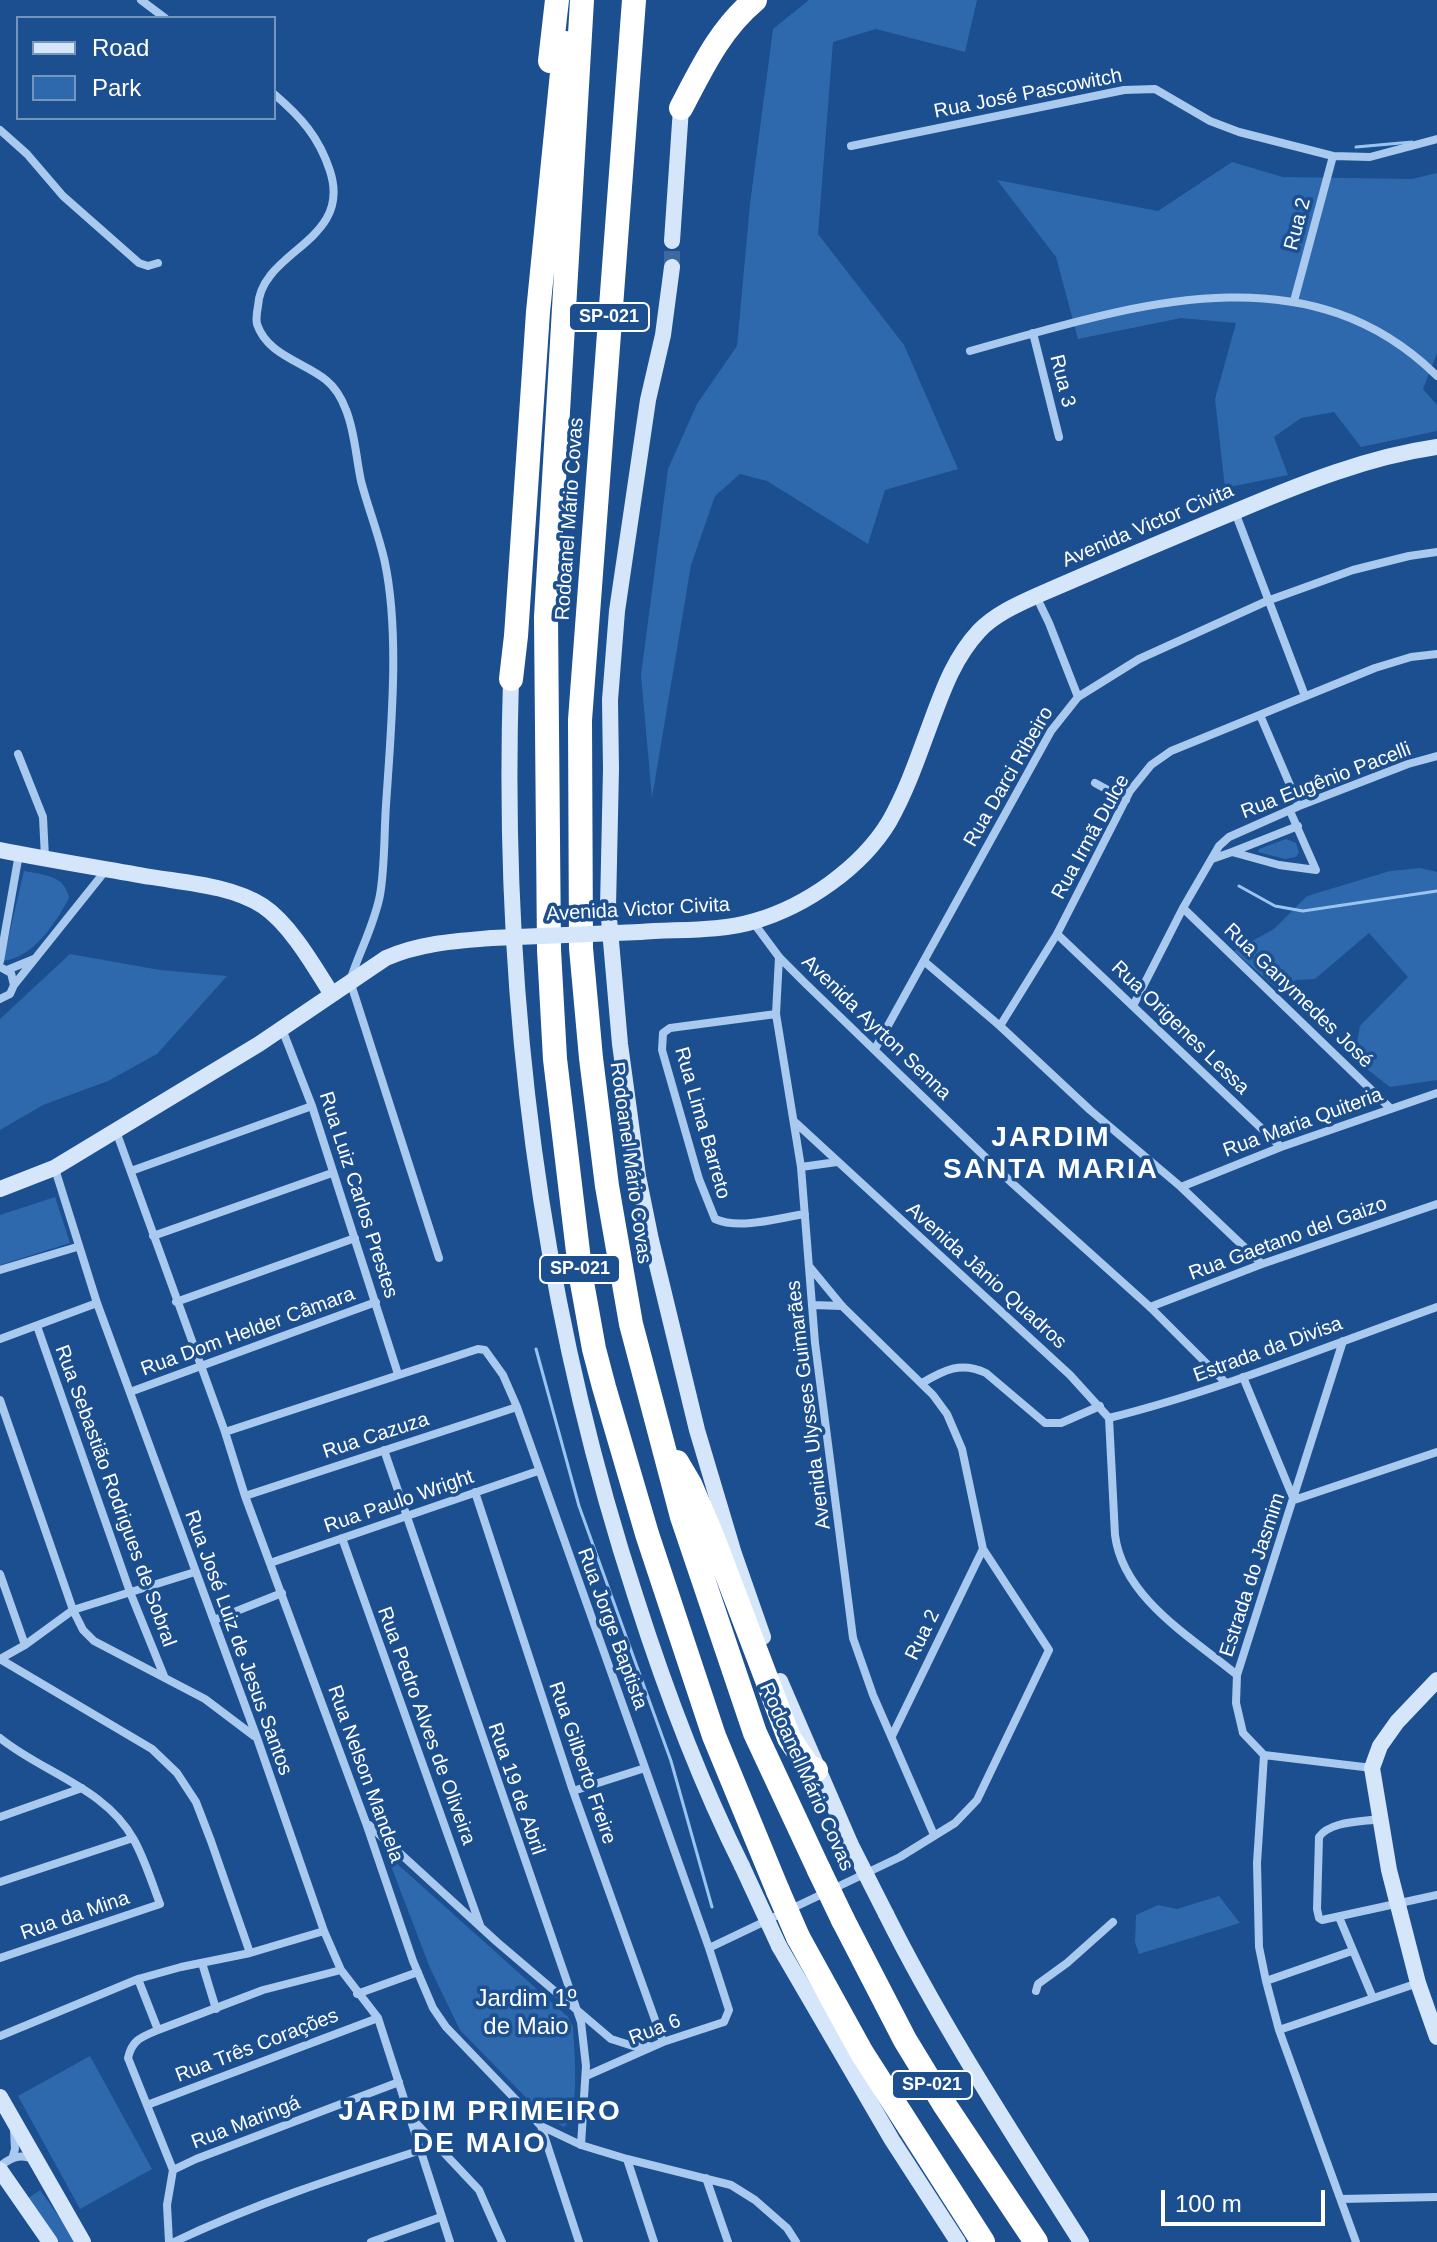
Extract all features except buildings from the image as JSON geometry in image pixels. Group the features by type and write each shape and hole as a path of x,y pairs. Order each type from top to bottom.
{"highway":[{"path":"511,679 509,637 520,389 533,209 557,0"},
{"path":"511,679 546,217 565,42 579,0"},
{"name":"Rodoanel Mário Covas","path":"579,0 546,617 549,950 555,1059 581,1277 594,1349 647,1534 714,1736 778,1891 788,1941 983,2242"},
{"name":"Rodoanel Mário Covas","path":"634,0 580,720 581,948 591,1058 616,1244 631,1324 682,1517 755,1733 843,1920 905,2040 1036,2242"},
{"path":"681,108 688,67 701,35 729,0"},
{"path":"681,108 721,35 755,0"},
{"path":"659,1431 690,1484 713,1538 789,1738 808,1766 816,1770"}],"main road":[{"path":"672,241 681,108"},
{"path":"672,267 663,335 648,400 617,611 610,700 608,907 620,1044 648,1227 697,1430 755,1615 816,1770 886,1914 952,2036 1081,2242"},
{"name":"Avenida Victor Civita","path":"0,1189 54,1168 281,1028 386,958 406,949 492,938 640,932 753,922 799,902 833,881 861,855 887,824 910,781 950,672 980,629 1036,596 1235,511 1357,464 1437,447"},
{"path":"511,679 508,761 519,1020 532,1144 558,1305 595,1464 639,1608 682,1728 742,1866 788,1941 892,2140 958,2242"},
{"path":"0,850 211,887 249,898 267,908 281,924 331,993"},
{"path":"1437,1680 1397,1722 1380,1746 1372,1768 1389,1870 1418,1983 1437,2037"},
{"path":"0,2097 83,2242"},
{"path":"0,2168 50,2242"}],"street":[{"path":"141,0 162,16"},
{"name":"Rua José Pascowitch","path":"851,146 1124,90 1142,89 1155,89 1210,121 1239,132 1333,156 1370,157 1437,139"},
{"path":"276,96 312,130 324,151 334,192 332,209 320,231 267,279 258,299 257,323 268,343 326,380 339,394 348,413 369,515 384,562 390,606 388,766 380,893 372,927 350,981 439,1258"},
{"path":"0,130 27,154 63,196 131,256 148,266 158,263"},
{"name":"Rua 2","path":"1294,301 1333,156"},
{"path":"970,351 1129,308 1189,300 1258,296 1294,301 1355,320 1399,345 1437,376"},
{"name":"Rua 3","path":"1033,333 1059,437"},
{"path":"1235,511 1305,696"},
{"name":"Rua Darci Ribeiro","path":"875,1049 1051,731 1078,697 1139,659 1267,601 1382,562 1437,552"},
{"path":"1036,596 1078,697"},
{"name":"Rua Irmã Dulce","path":"1000,1026 1057,934 1126,800 1151,765 1171,751 1375,668 1411,657 1437,654"},
{"path":"1232,852 1279,865 1316,870 1260,715"},
{"path":"18,754 43,817 45,858"},
{"name":"Rua Eugênio Pacelli","path":"1134,1004 1183,908 1219,846 1229,837 1295,808 1408,764 1437,756"},
{"path":"1095,783 1126,800"},
{"path":"1211,859 1298,826"},
{"path":"0,961 19,854"},
{"path":"0,999 10,994 34,959 107,870"},
{"name":"Rua Ganymedes José","path":"1183,908 1390,1108"},
{"name":"Avenida Ayrton Senna","path":"753,922 779,957 1012,1183 1150,1307 1226,1383"},
{"name":"Rua Origenes Lessa","path":"1057,934 1281,1147"},
{"name":"Avenida Ulysses Guimarães","path":"779,957 776,1014 796,1123 815,1343 853,1638 873,1695 934,1835"},
{"path":"4,968 34,959"},
{"path":"925,962 1181,1187 1262,1264"},
{"path":"4,968 13,976 14,985"},
{"name":"Rua Lima Barreto","path":"776,1014 670,1028 663,1033 662,1050 715,1219 724,1223 805,1214"},
{"name":"Rua Luiz Carlos Prestes","path":"281,1028 312,1106 398,1374"},
{"name":"Rua Maria Quiteria","path":"1181,1187 1281,1147 1437,1093"},
{"path":"131,1171 312,1106"},
{"name":"Avenida Jânio Quadros","path":"796,1123 1070,1375 1109,1418"},
{"name":"Rua Nelson Mandela","path":"116,1131 225,1432 245,1496 433,2008 446,2027 541,2126 581,2145 731,2185 755,2200 787,2228 796,2242"},
{"path":"801,1167 837,1162"},
{"name":"Rua José Luiz de Jesus Santos","path":"54,1168 77,1247 257,1738 324,1931 341,1970 378,2018 450,2242"},
{"path":"153,1236 332,1173"},
{"name":"Rua Gaetano del Gaizo","path":"1150,1307 1262,1264 1437,1204"},
{"path":"176,1302 355,1238"},
{"path":"0,1270 77,1247"},
{"path":"709,1948 900,1857 955,1823 977,1800 1049,1650 983,1549 955,1428 922,1383 842,1306 809,1266"},
{"name":"Rua Dom Helder Câmara","path":"130,1392 376,1302"},
{"path":"1,1336 97,1303"},
{"path":"813,1305 842,1306"},
{"name":"Estrada da Divisa","path":"1109,1418 1226,1383 1437,1307"},
{"name":"Rua Sebastião Rodrigues de Sobral","path":"37,1326 130,1592 164,1676"},
{"name":"Estrada do Jasmim","path":"1264,1755 1243,1733 1236,1703 1237,1675 1343,1341"},
{"name":"Rua Jorge Baptista","path":"398,1374 478,1349 485,1350 503,1375 517,1407 729,2010"},
{"path":"922,1383 947,1369 961,1366 975,1368 986,1373 1045,1423 1053,1425 1100,1406"},
{"path":"225,1432 398,1374"},
{"path":"1243,1377 1294,1500 1437,1452"},
{"path":"0,1400 73,1610 83,1630 94,1641 205,1699 257,1738"},
{"name":"Rua Cazuza","path":"245,1496 517,1407"},
{"path":"1109,1418 1115,1535 1124,1569 1137,1590 1154,1607 1237,1675"},
{"name":"Rua 19 de Abril","path":"384,1450 576,2008 585,2044 581,2145"},
{"name":"Rua Paulo Wright","path":"270,1563 538,1471"},
{"name":"Rua Gilberto Freire","path":"475,1492 659,2044"},
{"name":"Rua Pedro Alves de Oliveira","path":"342,1538 480,1925"},
{"name":"Rua 2","path":"892,1736 983,1549"},
{"path":"0,1659 73,1610 195,1572"},
{"path":"0,1574 25,1645"},
{"path":"214,1620 282,1593"},
{"path":"0,1659 152,1749 177,1773 196,1802 250,1953"},
{"path":"0,1882 133,1838 116,1815 82,1788 2,1741"},
{"path":"1356,2242 1279,2030 1266,1981 1259,1947 1257,1863 1264,1755 1372,1768"},
{"path":"573,1791 645,1768"},
{"path":"0,1817 82,1788"},
{"path":"1380,1819 1332,1827 1319,1837 1317,1914 1322,1920 1437,1895"},
{"path":"366,1823 611,2039 633,2046 659,2044"},
{"name":"Rua da Mina","path":"0,1958 160,1904 133,1838"},
{"path":"1339,1917 1373,1998"},
{"path":"1036,1991 1038,1984 1113,1922"},
{"path":"0,2036 138,1979 250,1953 324,1931"},
{"path":"1266,1981 1352,1951"},
{"path":"202,1963 216,2009"},
{"path":"173,2170 128,2058 131,2045 158,2030 263,1990 341,1970"},
{"path":"357,1994 418,1972"},
{"path":"138,1979 158,2030"},
{"path":"1279,2030 1418,1983"},
{"name":"Rua 6","path":"586,2076 659,2044 724,2022 729,2010"},
{"name":"Rua Três Corações","path":"147,2105 378,2018"},
{"name":"Rua Maringá","path":"171,2242 167,2205 173,2170 399,2082"},
{"path":"0,2168 13,2156 15,2137 11,2116"},
{"path":"411,2118 479,2190 502,2242"},
{"path":"541,2126 579,2242"},
{"path":"171,2242 312,2185 421,2150"},
{"path":"13,2156 27,2156 37,2161"},
{"path":"627,2159 654,2242"},
{"path":"706,2178 728,2242"},
{"path":"1341,2199 1437,2197"},
{"path":"375,2241 441,2217"}],"green space":[{"path":"809,0 977,0 965,52 876,29 833,42 818,234 904,345 958,469 885,490 868,544 767,481 740,474 715,496 691,565 652,798 641,675 668,469 697,404 737,346 750,204 773,29"},
{"path":"1232,162 1283,177 1412,179 1437,173 1437,353 1423,389 1437,405 1437,431 1361,447 1334,412 1301,418 1274,437 1288,475 1225,488 1215,399 1236,323 1181,318 1078,339 1056,257 997,180 1158,211"},
{"path":"1286,839 1296,843 1299,853 1296,857 1285,859 1258,852 1259,849"},
{"path":"1420,868 1437,872 1437,1080 1390,1087 1354,1059 1360,1026 1408,977 1369,933 1315,979 1296,980 1280,991 1234,951 1274,929 1307,896 1390,871"},
{"path":"24,871 58,880 67,890 69,898 34,946 3,961"},
{"path":"70,954 160,970 227,976 157,1054 108,1081 43,1105 0,1130 0,1019"},
{"path":"55,1197 70,1243 0,1265 0,1215"},
{"path":"394,1861 568,2017 573,2027 575,2095 573,2109 564,2127 544,2116 460,2030 430,1968 391,1866"},
{"path":"1219,1896 1240,1923 1139,1954 1135,1942 1136,1915 1158,1905 1177,1909"},
{"path":"90,2056 152,2169 80,2209 18,2096"},
{"path":"40,2190 77,2242 58,2242 27,2199"}],"waterway":[{"path":"1356,147 1412,142"},
{"path":"1239,886 1275,906 1303,911 1437,891"},
{"path":"536,1349 579,1506 671,1761 712,1907"}],"tunnel":[{"path":"672,241 672,267"}],"district":[{"name":"JARDIM SANTA MARIA","path":"1051,1154"},
{"name":"Jardim 1º de Maio","path":"526,2013"},
{"name":"JARDIM PRIMEIRO DE MAIO","path":"480,2128"}]}
